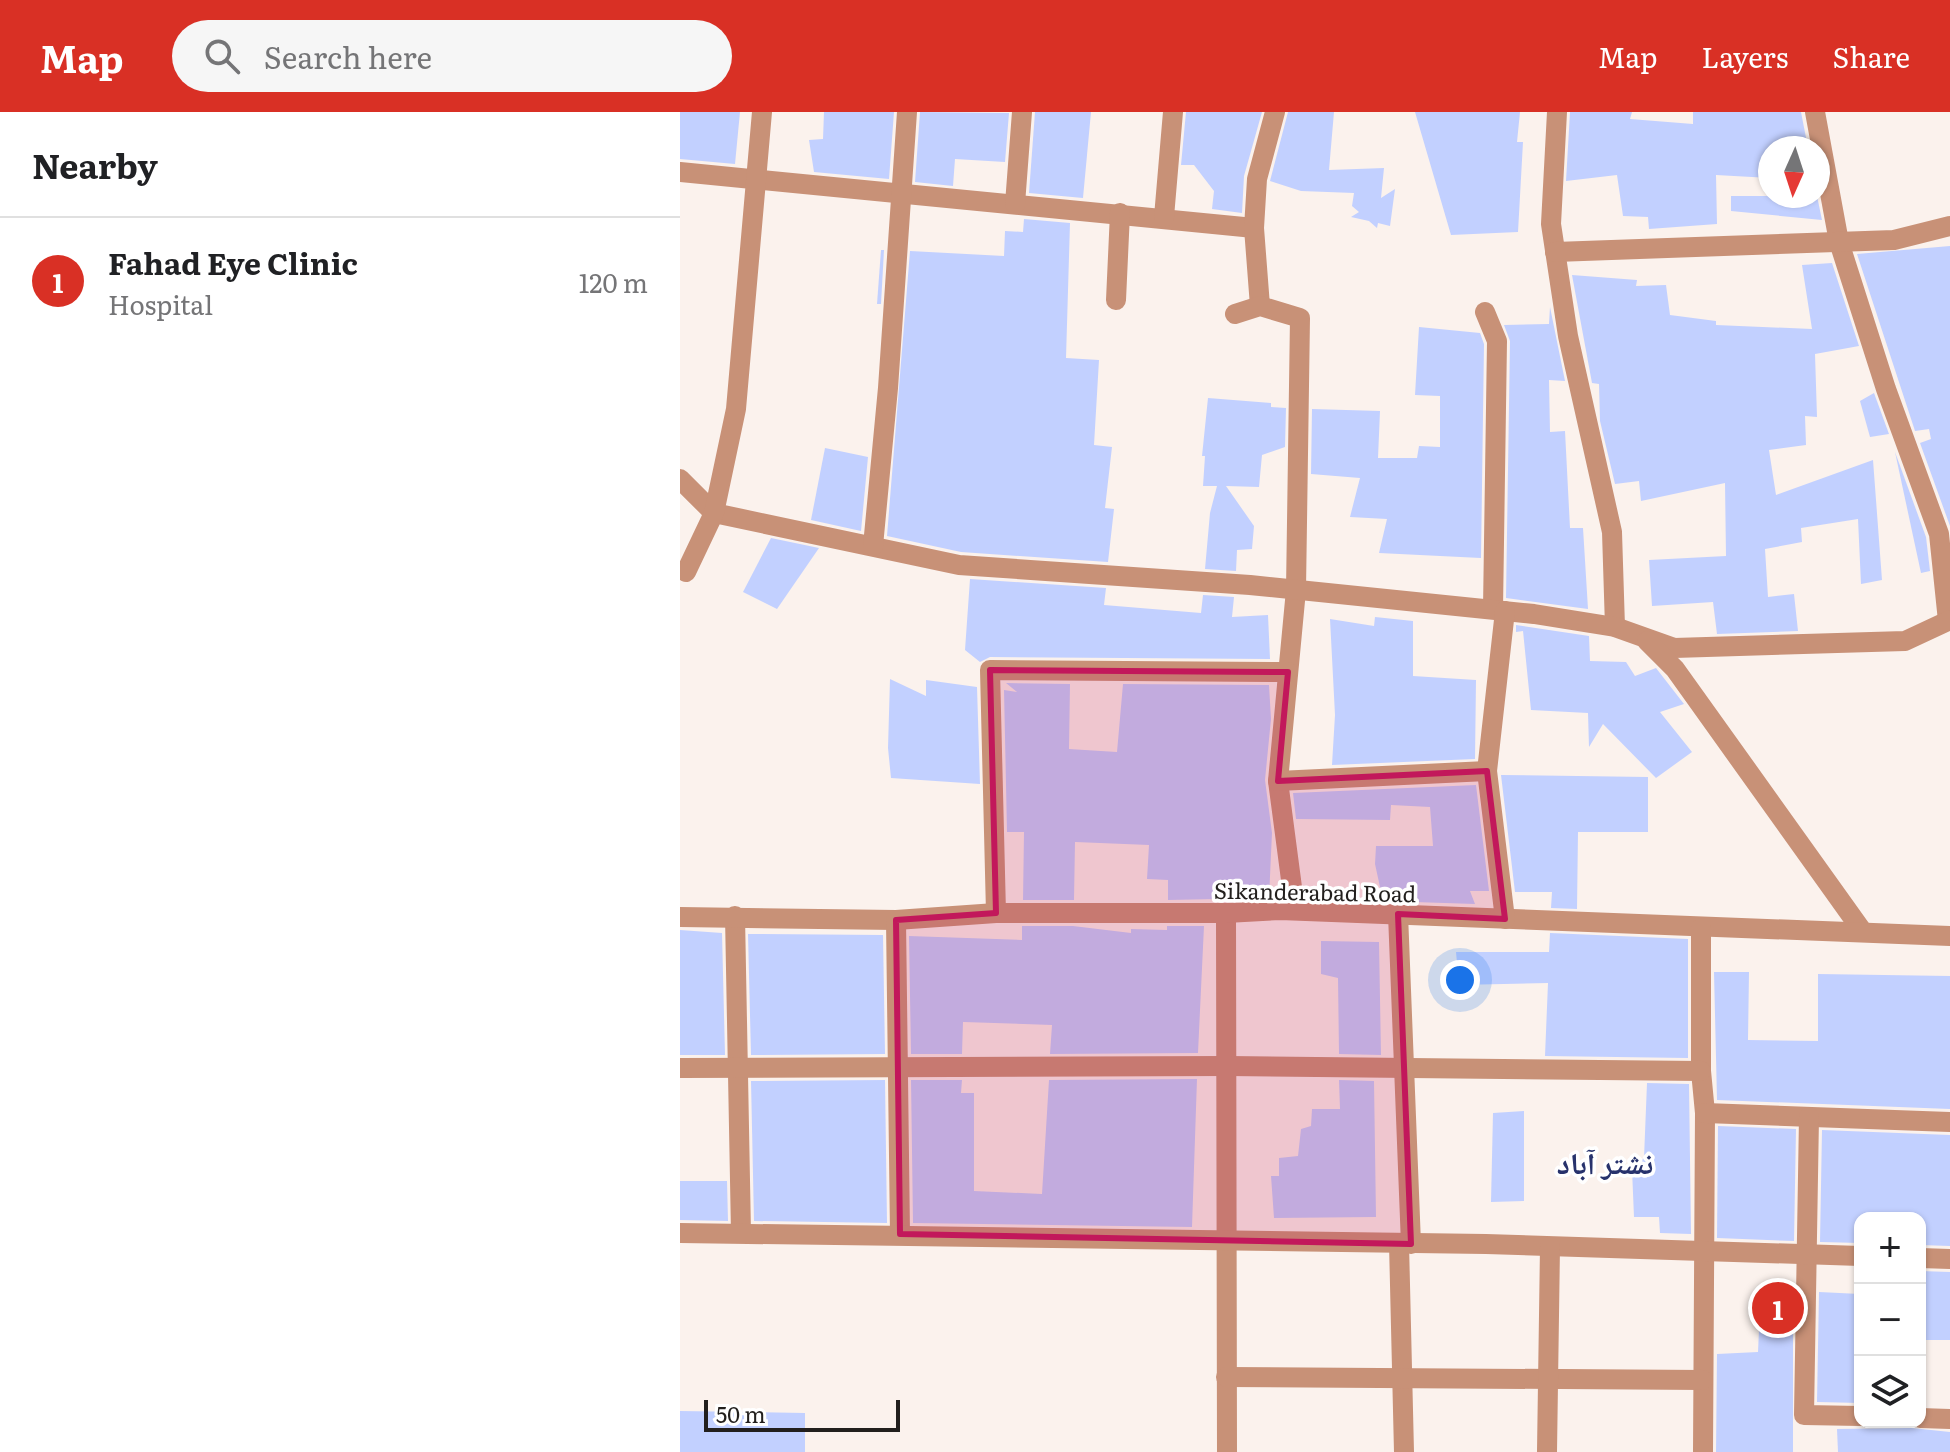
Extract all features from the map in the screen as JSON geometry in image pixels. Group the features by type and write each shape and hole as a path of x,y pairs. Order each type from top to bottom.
{"street":[{"path":"686,572 714,513 736,409 762,112"},
{"path":"873,546 907,112"},
{"path":"1015,204 1022,112"},
{"path":"1164,217 1173,112"},
{"path":"1260,306 1254,228 1257,179 1275,112"},
{"path":"1557,112 1551,224 1568,336 1612,532 1615,627"},
{"path":"680,479 714,513 959,565 1296,590 1499,610 1615,627 1674,648 1905,641 1949,620 1939,534 1886,389 1839,242 1815,112"},
{"path":"680,172 1254,228"},
{"path":"1116,300 1120,213"},
{"path":"1555,252 1894,240 1950,226"},
{"path":"1235,314 1260,306 1300,318 1296,590 1278,781 1295,910"},
{"path":"1485,312 1497,341 1499,610 1487,771 1505,919"},
{"path":"1644,638 1675,669 1863,932"},
{"path":"996,913 990,670 1288,672"},
{"path":"1278,781 1487,771"},
{"name":"Sikanderabad Road","path":"680,917 896,920 996,913 1295,910 1950,936"},
{"path":"1226,913 1227,1452"},
{"path":"1398,914 1404,1069 1405,1244 1400,1378 1404,1452"},
{"path":"735,916 741,1233"},
{"path":"896,920 900,1234"},
{"path":"1701,928 1701,1071 1705,1113 1703,1452"},
{"path":"680,1068 1228,1066 1701,1071"},
{"path":"1705,1113 1950,1122"},
{"path":"1809,1117 1804,1415 1854,1416"},
{"path":"680,1233 900,1234 1854,1256"},
{"path":"1547,1452 1550,1247"},
{"path":"1926,1258 1950,1259"},
{"path":"1226,1377 1703,1380"},
{"path":"1926,1418 1950,1419"}],"highlighted area":[{"path":"990,670 1288,672 1278,781 1487,771 1505,919 1398,914 1411,1244 900,1234 896,920 996,913"}],"building":[{"path":"680,112 740,112 735,164 680,159"},
{"path":"824,112 894,112 889,179 814,172 809,140 823,139"},
{"path":"920,112 1009,113 1005,162 955,159 953,186 915,182"},
{"path":"1035,112 1091,112 1083,198 1029,193"},
{"path":"1186,112 1262,112 1244,176 1242,213 1212,209 1214,191 1194,165 1181,165"},
{"path":"1288,112 1334,112 1329,170 1384,168 1381,198 1395,189 1390,226 1378,223 1377,228 1369,221 1351,217 1359,212 1352,206 1354,193 1301,191 1270,181"},
{"path":"1415,112 1520,112 1517,142 1523,142 1518,232 1451,235"},
{"path":"1570,112 1632,112 1630,119 1693,124 1693,112 1801,112 1806,136 1758,136 1758,177 1716,175 1717,224 1649,229 1648,217 1623,216 1617,175 1566,181"},
{"path":"1731,196 1758,196 1758,208 1820,208 1822,220 1731,211"},
{"path":"1024,219 1070,223 1066,358 1099,360 1094,445 1112,447 1105,508 1114,509 1108,562 961,552 887,536 910,251 1004,256 1005,231 1023,232"},
{"path":"1950,246 1950,526 1920,443 1931,439 1929,429 1915,431 1857,254"},
{"path":"881,250 884,250 881,304 877,304"},
{"path":"1832,263 1859,346 1815,354 1817,417 1805,416 1806,445 1769,450 1776,495 1873,460 1882,580 1861,584 1858,519 1801,528 1802,542 1765,549 1768,597 1794,594 1798,631 1717,634 1713,602 1652,606 1649,560 1726,556 1725,483 1641,501 1639,481 1615,484 1600,421 1599,384 1592,383 1572,275 1637,280 1636,286 1666,285 1670,315 1716,321 1716,325 1812,329 1802,265"},
{"path":"1550,307 1565,381 1549,380 1550,432 1565,431 1570,528 1583,528 1588,609 1506,598 1510,341 1504,325 1549,324"},
{"path":"1419,327 1480,333 1484,344 1481,558 1379,553 1387,519 1350,517 1360,478 1311,474 1312,409 1380,411 1378,458 1417,458 1419,446 1440,447 1440,396 1415,395"},
{"path":"1874,393 1889,434 1870,437 1860,401"},
{"path":"1208,398 1271,403 1271,407 1286,408 1285,447 1262,455 1259,487 1226,486 1254,526 1252,549 1237,550 1236,571 1205,569 1210,513 1217,486 1203,486 1205,456 1202,456"},
{"path":"825,448 868,457 861,531 811,520"},
{"path":"1895,452 1926,537 1930,571 1921,573"},
{"path":"771,538 819,548 777,609 743,592"},
{"path":"970,579 1106,588 1104,605 1201,613 1203,595 1234,597 1232,617 1268,615 1270,659 990,657 980,662 965,650"},
{"path":"1375,617 1413,621 1413,676 1476,680 1475,759 1332,765 1335,715 1330,619 1374,626"},
{"path":"1516,625 1589,636 1590,661 1626,662 1635,676 1656,668 1684,704 1660,712 1692,752 1656,778 1603,724 1589,747 1588,713 1531,710 1523,631 1516,632"},
{"path":"890,679 926,696 926,680 977,687 980,784 891,778 888,748"},
{"path":"1006,683 1070,684 1069,749 1117,752 1123,684 1269,685 1271,719 1265,780 1272,833 1269,898 1168,900 1168,880 1147,879 1149,845 1075,842 1074,900 1023,900 1024,832 1007,832 1004,690 1017,692"},
{"path":"1501,775 1648,777 1648,832 1578,832 1577,909 1551,908 1552,892 1515,892"},
{"path":"1476,785 1489,891 1470,891 1475,904 1383,901 1375,864 1376,846 1433,846 1430,807 1391,805 1390,820 1296,819 1293,793"},
{"path":"1022,926 1073,926 1131,933 1131,929 1167,930 1167,926 1204,926 1198,1053 1050,1054 1052,1025 963,1022 962,1054 911,1054 909,936 1022,940"},
{"path":"680,930 722,933 725,1055 680,1055"},
{"path":"1550,933 1688,939 1688,1058 1545,1056 1548,983 1459,985 1456,952 1549,952"},
{"path":"748,934 883,935 885,1054 751,1055"},
{"path":"1321,941 1379,942 1381,1055 1339,1054 1338,978 1321,974"},
{"path":"1714,972 1749,972 1748,1040 1818,1041 1818,974 1950,976 1950,1109 1717,1100"},
{"path":"1197,1079 1192,1227 913,1223 911,1080 962,1080 961,1093 974,1093 974,1191 1042,1194 1049,1080"},
{"path":"885,1080 887,1223 754,1221 751,1081"},
{"path":"1339,1080 1374,1081 1376,1217 1274,1218 1271,1176 1279,1176 1279,1158 1298,1156 1301,1129 1311,1126 1312,1109 1340,1109"},
{"path":"1647,1083 1689,1084 1691,1234 1660,1233 1659,1217 1634,1217 1632,1169 1644,1158"},
{"path":"1524,1111 1524,1201 1491,1202 1493,1113"},
{"path":"1718,1126 1796,1129 1794,1241 1717,1238"},
{"path":"1822,1130 1950,1135 1950,1246 1926,1245 1926,1212 1854,1212 1854,1243 1820,1242"},
{"path":"680,1181 727,1181 728,1221 680,1220"},
{"path":"1926,1271 1950,1272 1950,1340 1926,1340"},
{"path":"1761,1286 1793,1288 1793,1452 1716,1452 1717,1354 1758,1352"},
{"path":"1819,1292 1854,1294 1854,1403 1817,1402"},
{"path":"680,1411 805,1413 805,1452 680,1452"},
{"path":"1912,1428 1950,1432 1950,1452 1838,1452 1837,1429"}],"place":[{"name":"Fahad Eye Clinic","path":"1778,1308"}],"district":[{"name":"نشتر آباد","path":"1605,1161"}]}
